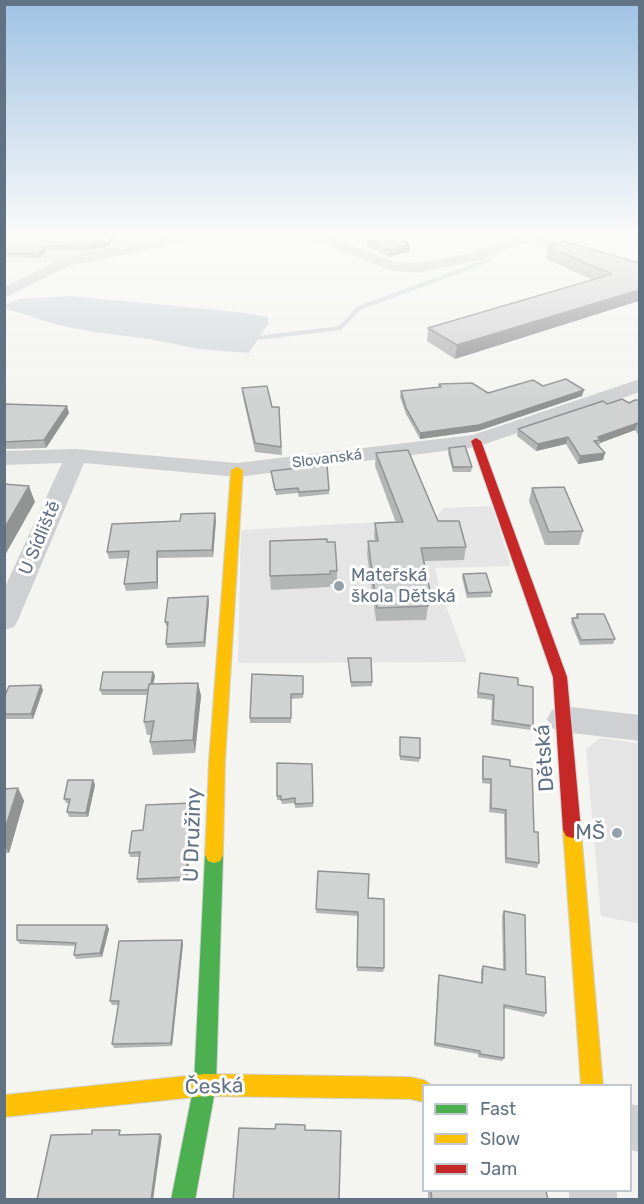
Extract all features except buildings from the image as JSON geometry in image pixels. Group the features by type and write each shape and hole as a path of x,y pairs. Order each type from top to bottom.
{"street":[{"name":"Slovanská","path":"4,458 76,456 237,470 476,441 639,385"},
{"name":"Dětská","path":"476,441 560,677 592,1084"},
{"name":"U Sídliště","path":"4,620 76,456"},
{"name":"U Družiny","path":"183,1200 205,1085 217,761 237,470"},
{"path":"563,719 639,728"},
{"name":"Česká","path":"4,1106 205,1085 410,1088 422,1091"}],"shaded area":[{"path":"70,296 237,312 268,317 268,324 249,353 198,349 58,325 7,309 6,304 20,299"},
{"name":"Mateřská škola Dětská","path":"492,506 511,566 435,568 441,593 467,662 238,663 241,530 430,519 437,516 444,508"},
{"name":"MŠ","path":"600,738 639,743 639,924 601,916 586,749"}],"waterway":[{"path":"250,339 340,328 359,308 405,291"}],"traffic: fast":[{"path":"183,1200 205,1085 214,855"}],"traffic: slow":[{"path":"214,855 217,761 237,470"},
{"path":"572,830 592,1084"},
{"path":"4,1106 205,1085 410,1088 422,1091"}],"traffic: jam":[{"path":"476,441 560,677 572,830"}],"place":[{"name":"Mateřská škola Dětská","path":"339,586"},
{"name":"MŠ","path":"617,833"}]}
